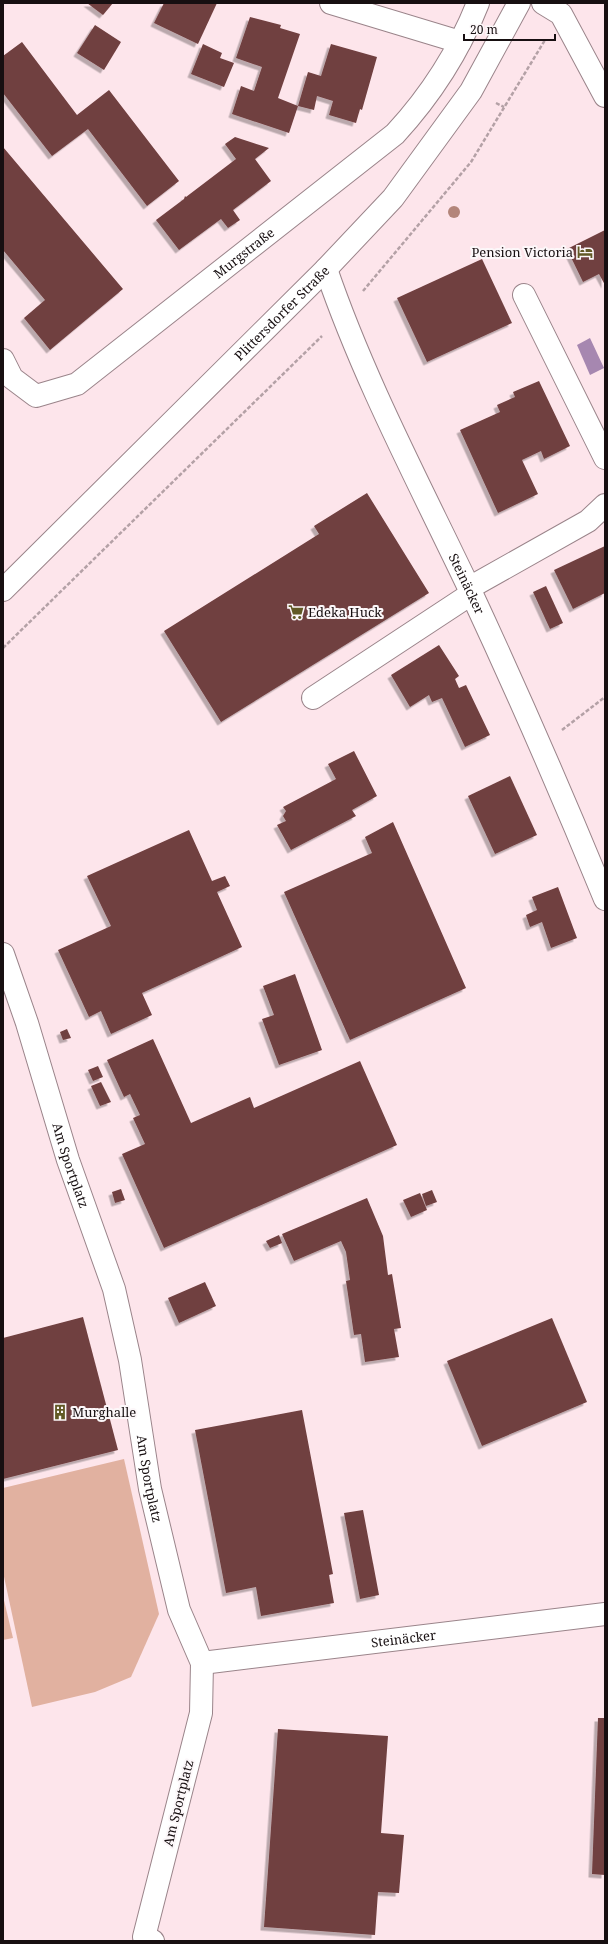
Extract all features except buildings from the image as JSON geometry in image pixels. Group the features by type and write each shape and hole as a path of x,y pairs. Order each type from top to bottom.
{"street":[{"path":"331,3 460,42"},
{"name":"Murgstraße","path":"3,360 12,378 36,396 77,384 395,134 419,108 460,42 478,3"},
{"name":"Plittersdorfer Straße","path":"3,590 326,269 393,198 434,144 471,91 519,3"},
{"path":"543,3 564,9 605,96"},
{"name":"Steinäcker","path":"326,269 342,316 396,440 470,591 542,746 605,899"},
{"path":"524,295 605,458"},
{"path":"313,698 470,591 588,521 605,505"},
{"name":"Am Sportplatz","path":"3,954 68,1160 114,1289 130,1360 150,1489 179,1610 202,1663 201,1713 148,1939"},
{"name":"Steinäcker","path":"202,1663 605,1614"}],"path":[{"path":"3,648 342,316 471,162 564,9"},
{"path":"542,746 605,697"}],"shaded area":[{"path":"590,338 604,368 590,375 577,345"},
{"path":"124,1459 159,1614 131,1677 95,1692 32,1707 3,1572 3,1488"},
{"path":"3,1596 13,1638 3,1640"}],"place":[{"name":"Pension Victoria","path":"585,252"},
{"name":"Edeka Huck","path":"296,612"},
{"name":"Murghalle","path":"60,1412"}]}
